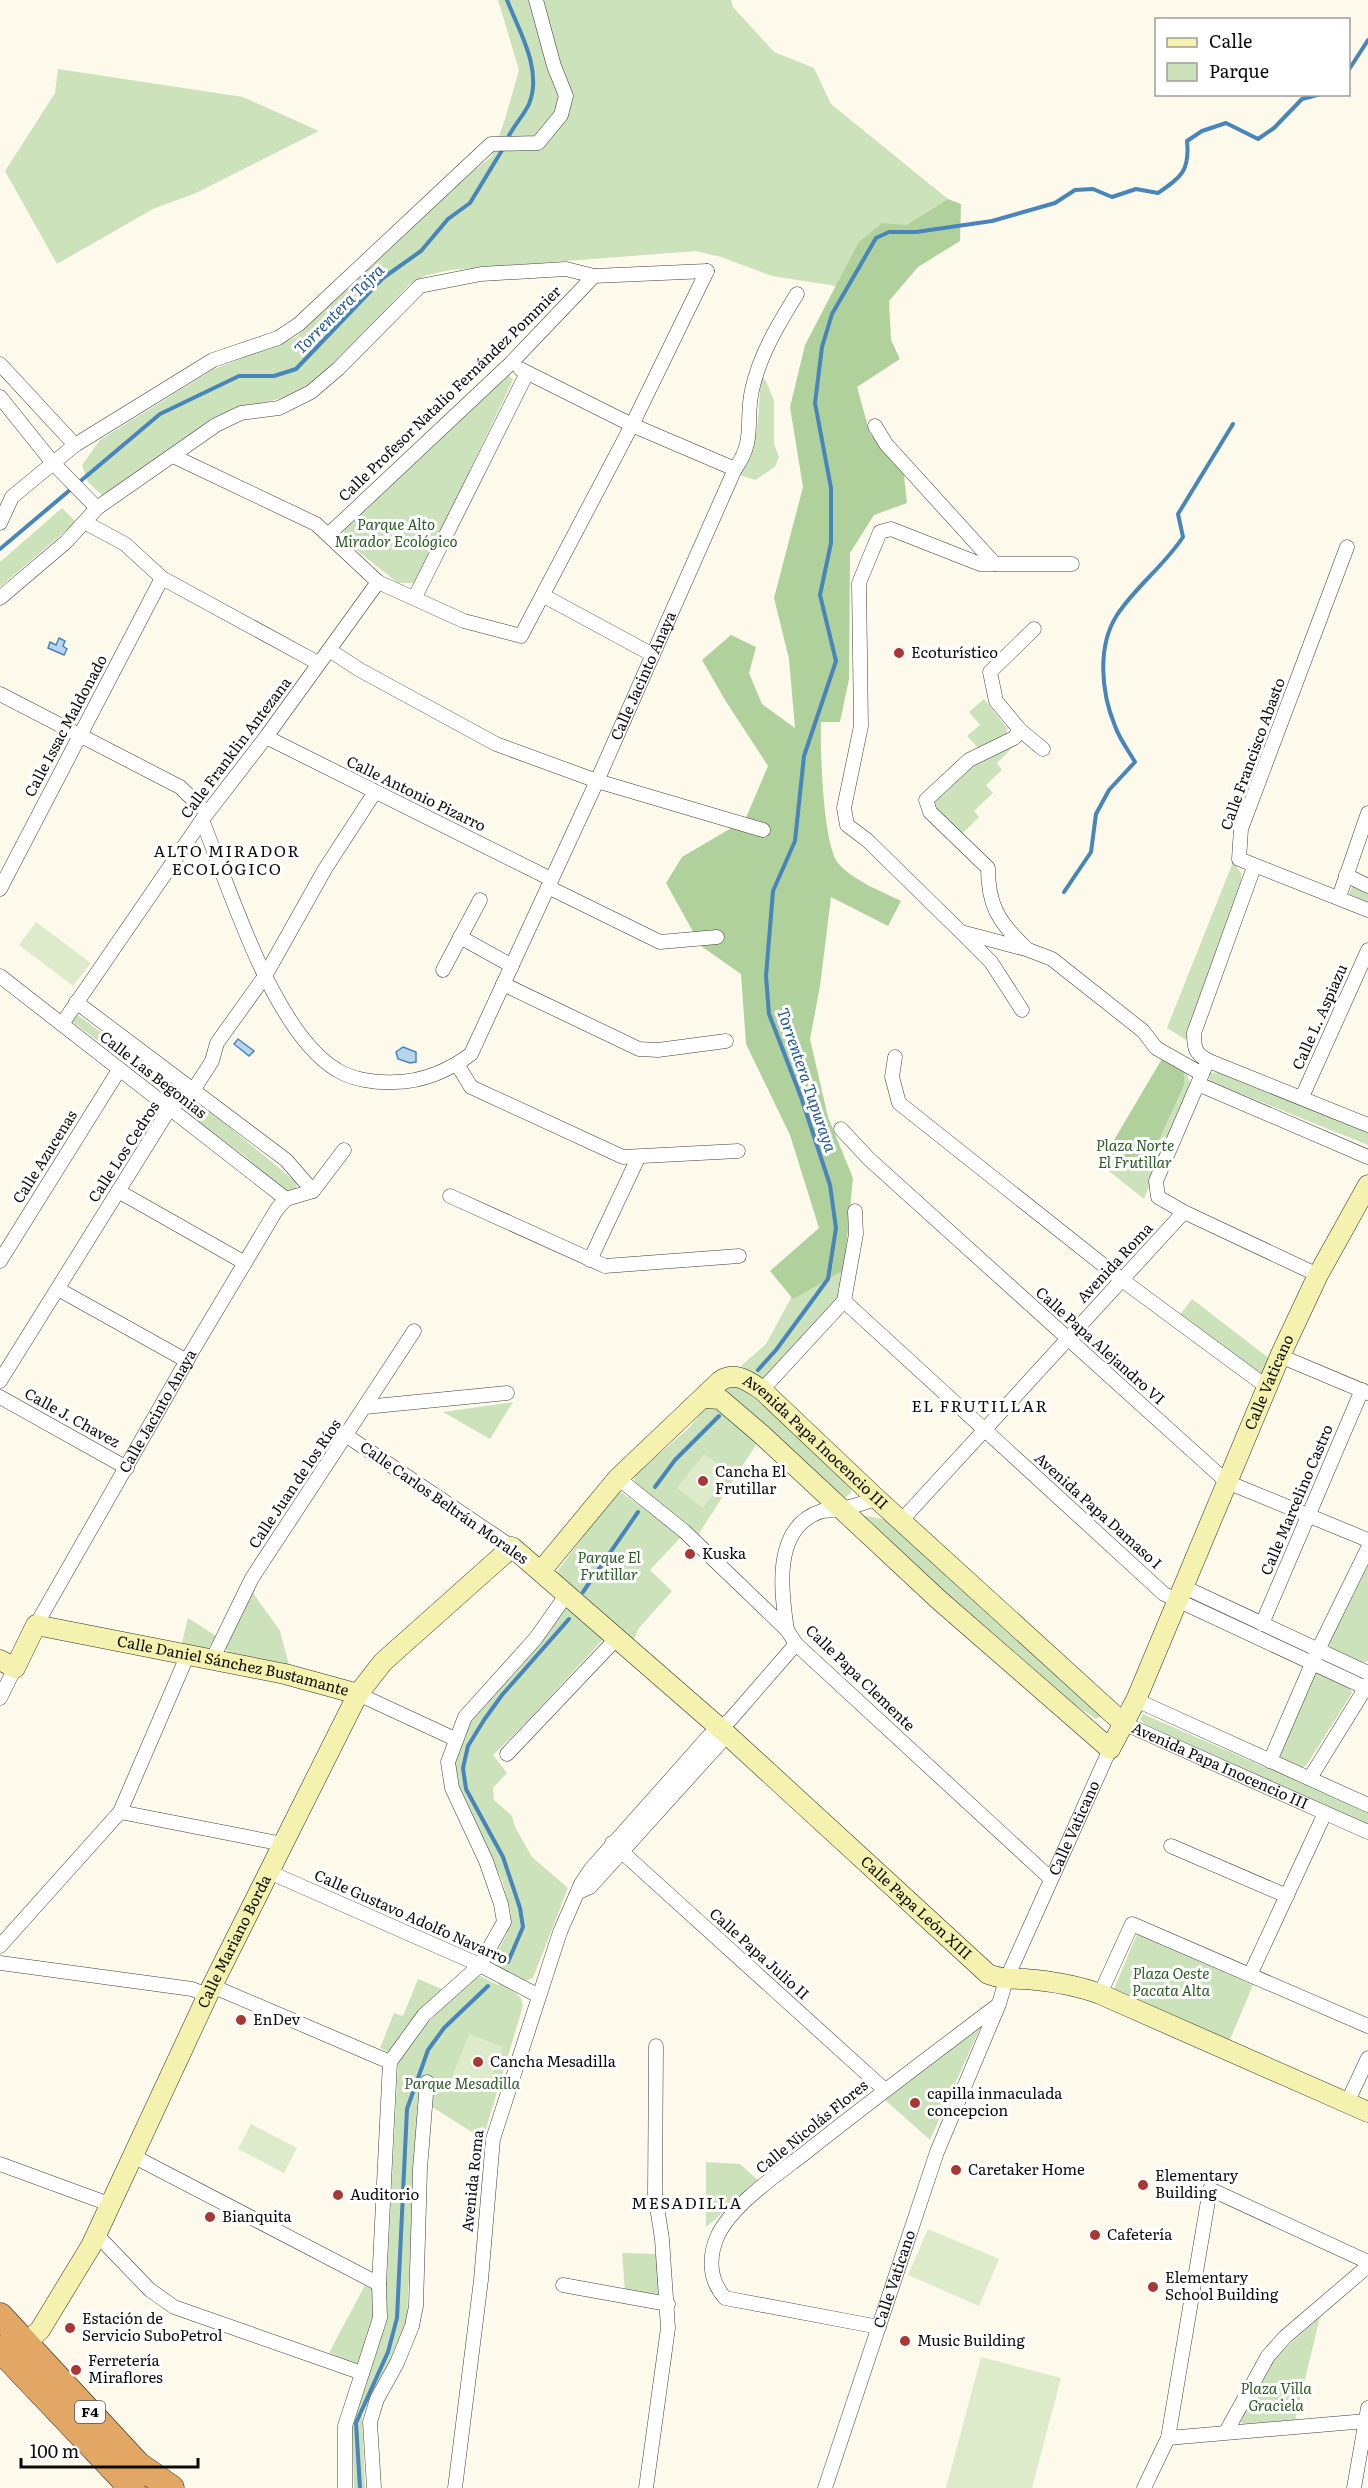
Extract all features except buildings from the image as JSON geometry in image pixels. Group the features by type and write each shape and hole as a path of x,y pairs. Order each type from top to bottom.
{"highway":[{"name":"F4","path":"0,2316 9,2355 132,2488"},
{"name":"F4","path":"9,2355 138,2464 160,2486"}],"street":[{"path":"0,523 6,494 49,466 75,445 213,360 278,338 299,324 491,144 538,143 561,115 566,96 554,66 536,0"},
{"path":"0,598 86,523 97,508 216,425 241,413 279,408 311,392 338,369 420,286 481,274 544,270 566,269 594,276 708,271 632,425 608,466 544,596 521,636 464,621 378,582 316,524 173,456"},
{"name":"Calle Profesor Natalio Fernández Pommier","path":"328,535 510,363 594,276"},
{"name":"Calle Jacinto Anaya","path":"457,1064 471,1054 597,781 735,469 747,453 752,391 766,344 797,294"},
{"path":"510,363 632,425 735,469"},
{"path":"0,364 75,445"},
{"path":"415,597 527,373"},
{"path":"0,397 49,466 73,484 97,508"},
{"path":"875,426 886,444 995,564"},
{"path":"86,523 125,544 162,578 318,663"},
{"path":"1022,1010 991,962 867,840 847,825 844,808 861,726 859,583 880,532 891,529 980,564 1072,564"},
{"name":"Calle Francisco Abasto","path":"1254,867 1239,860 1241,829 1347,548"},
{"name":"Calle Issac Maldonado","path":"0,889 162,578"},
{"name":"Calle Franklin Antezana","path":"62,1024 205,816 266,737 378,582"},
{"path":"544,596 653,655"},
{"path":"1034,629 990,672 996,701 1020,730 1043,749"},
{"path":"329,650 360,670 496,744 597,781 763,830"},
{"path":"0,694 180,787 205,816 265,976 300,1036 318,1056 338,1071 357,1078 384,1083 423,1078 457,1064 471,1087 623,1157 738,1151"},
{"path":"1020,730 1014,738 969,760 926,800 930,812 988,868 988,893 1003,927 1026,949"},
{"name":"Calle Antonio Pizarro","path":"266,737 660,942 717,937"},
{"name":"Calle Los Cedros","path":"0,1381 170,1108 194,1089 212,1061 217,1043 265,976 325,869 375,792"},
{"path":"1339,897 1368,813"},
{"path":"1368,910 1339,897 1254,867 1194,1033 1194,1047 1198,1056 1368,1125"},
{"path":"1346,875 1368,886"},
{"path":"443,970 480,900"},
{"path":"961,933 1026,949 1052,959 1143,1031 1155,1048 1200,1079 1368,1157"},
{"path":"460,937 512,966"},
{"name":"Calle L. Aspiazu","path":"1302,1097 1368,950"},
{"name":"Calle Las Begonias","path":"0,976 286,1199"},
{"path":"503,984 639,1049 658,1050 726,1041"},
{"name":"Calle Las Begonias","path":"76,1002 286,1160 314,1191"},
{"path":"895,1057 892,1077 899,1103 1122,1280 1267,1387"},
{"path":"1209,1061 1155,1185 1162,1201 1318,1275"},
{"name":"Calle Azucenas","path":"0,1261 119,1070"},
{"name":"Calle Papa Alejandro VI","path":"841,1129 869,1159 1227,1482 1368,1540"},
{"path":"286,1199 314,1191 344,1150"},
{"path":"590,1260 638,1158"},
{"name":"Calle Vaticano","path":"825,2488 937,2152 999,2004 1006,1980 1110,1749 1136,1700 1280,1356 1318,1275 1368,1185"},
{"path":"118,1191 245,1263"},
{"path":"450,1196 605,1266 739,1256"},
{"name":"Calle Jacinto Anaya","path":"0,1698 7,1664 36,1625 187,1361 277,1209 286,1199"},
{"path":"762,1390 844,1301 856,1234 855,1211"},
{"name":"Avenida Roma","path":"901,1521 1184,1212"},
{"path":"58,1289 187,1361"},
{"name":"Avenida Papa Damaso I","path":"844,1301 1164,1594 1181,1595 1262,1624 1368,1673"},
{"name":"Calle Juan de los Ríos","path":"212,1660 252,1578 414,1331"},
{"path":"1280,1356 1365,1391"},
{"name":"Avenida Papa Inocencio III","path":"705,1398 720,1382 731,1377 742,1378 762,1390 877,1499 1123,1723 1368,1832"},
{"name":"Calle Marcelino Castro","path":"1262,1624 1308,1515 1365,1391"},
{"path":"365,1407 507,1393"},
{"name":"Calle J. Chavez","path":"0,1397 127,1467"},
{"path":"541,1571 618,1478 705,1398"},
{"name":"Avenida Papa Inocencio III","path":"705,1398 720,1399 1110,1749"},
{"name":"Calle Carlos Beltrán Morales","path":"347,1436 512,1547 541,1571"},
{"name":"Calle Papa Clemente","path":"618,1478 684,1531 787,1630 796,1644 1051,1879"},
{"path":"787,1630 781,1574 784,1551 793,1534 807,1520 822,1512 877,1499"},
{"name":"Calle Mariano Borda","path":"9,2355 52,2312 96,2234 209,1990 358,1694 383,1662 512,1547"},
{"path":"1270,1761 1318,1650 1368,1548"},
{"name":"Calle Papa León XIII","path":"541,1571 721,1729 988,1974 1006,1980 1023,1979 1079,1987 1100,1994 1368,2112"},
{"path":"345,2488 345,2426 380,2318 379,2284 390,2062 424,2015 480,1965 504,1922 501,1904 486,1861 452,1788 448,1762 465,1717 536,1638 567,1594"},
{"name":"Avenida Papa Damaso I","path":"1181,1595 1313,1664 1367,1687"},
{"name":"Calle Daniel Sánchez Bustamante","path":"36,1625 285,1674 358,1694 455,1739"},
{"path":"507,1754 617,1638"},
{"name":"Avenida Roma","path":"455,2488 481,2280 493,2139 537,1995 560,1932 581,1884 591,1869 617,1847 710,1736 721,1729 796,1644"},
{"path":"0,1946 120,1812 188,1654"},
{"path":"1310,1778 1367,1687"},
{"name":"Avenida Papa Inocencio III","path":"1136,1700 1368,1805"},
{"path":"120,1812 283,1844"},
{"path":"1250,1974 1325,1813"},
{"path":"1171,1846 1287,1896"},
{"name":"Calle Papa Julio II","path":"617,1847 885,2090"},
{"name":"Calle Gustavo Adolfo Navarro","path":"269,1872 480,1965 537,1995"},
{"path":"1100,1994 1132,1924 1368,2026"},
{"path":"0,1963 209,1990 390,2062"},
{"name":"Calle Nicolás Flores","path":"879,2327 725,2298 715,2287 711,2274 718,2235 729,2218 767,2183 999,2004"},
{"path":"646,2488 668,2328 668,2304 655,2194 656,2046"},
{"path":"1347,2103 1368,2058"},
{"path":"374,2488 370,2422 377,2399 398,2363 412,2326 416,2306 420,2169 427,2082"},
{"path":"131,2155 379,2284"},
{"path":"0,2164 109,2204"},
{"path":"1144,2488 1168,2438 1210,2189 1368,2264 1285,2337 1268,2356 1226,2432"},
{"path":"96,2234 150,2290 174,2307 362,2373"},
{"path":"563,2285 668,2304"},
{"path":"1168,2438 1366,2423 1354,2488"}],"green space":[{"path":"498,0 731,0 733,7 774,52 814,68 831,104 948,199 906,225 858,243 836,286 772,276 721,257 696,251 451,270 427,275 410,284 328,370 296,395 238,408 211,419 142,472 103,496 88,482 82,465 100,440 214,369 296,337 465,178 492,156 519,70"},
{"path":"58,69 243,97 319,131 196,193 153,209 57,264 5,171 55,93"},
{"path":"948,199 961,204 960,241 918,267 889,301 891,340 900,359 857,387 870,434 903,466 907,503 874,515 850,553 849,679 840,722 821,722 824,795 829,837 838,863 859,880 901,901 888,926 831,897 820,986 810,1039 828,1117 853,1178 844,1270 793,1299 770,1271 819,1228 790,1135 746,1044 741,974 701,946 666,883 682,857 745,820 768,766 702,660 731,635 756,647 749,673 762,704 795,728 789,659 774,598 803,487 790,407 805,345 858,243 882,223 906,225"},
{"name":"Parque Alto Mirador Ecológico","path":"509,375 513,380 416,583 398,583 345,541 343,534 346,527 503,377"},
{"path":"761,378 765,379 774,400 774,444 779,457 775,467 755,480 740,475 747,464 755,441"},
{"path":"62,508 76,522 0,587 0,562"},
{"path":"984,699 1007,728 1007,735 978,748 967,736 980,725 969,712"},
{"path":"1017,743 997,763 1002,770 986,785 993,793 974,811 979,817 962,834 938,812 934,802 972,766"},
{"path":"1233,862 1241,873 1241,886 1186,1040 1167,1028"},
{"path":"1353,885 1368,892 1368,903 1349,894"},
{"path":"36,922 91,963 73,986 19,945"},
{"path":"75,1013 173,1086 167,1093 70,1020"},
{"name":"Plaza Norte El Frutillar","path":"1162,1059 1187,1074 1190,1083 1144,1199 1100,1164"},
{"name":"Plaza Norte El Frutillar","path":"1162,1059 1184,1072 1184,1085 1146,1168 1140,1167 1126,1160 1118,1152 1113,1142"},
{"path":"1218,1072 1368,1133 1368,1145 1209,1081 1210,1073"},
{"path":"196,1099 297,1183 296,1190 287,1194 246,1157 180,1108"},
{"path":"844,1270 838,1300 765,1380 758,1380 741,1366 766,1344 797,1287"},
{"path":"1192,1299 1270,1359 1266,1370 1261,1373 1253,1372 1179,1316"},
{"path":"727,1385 749,1388 852,1486 851,1493 843,1499 721,1391"},
{"path":"513,1402 490,1439 443,1412"},
{"path":"710,1403 759,1440 698,1535 638,1487 634,1480 636,1474 688,1429"},
{"name":"Cancha El Frutillar","path":"704,1454 730,1473 703,1508 677,1488"},
{"name":"Parque El Frutillar","path":"621,1492 682,1536 650,1570 672,1591 639,1628 633,1641 556,1573 616,1493"},
{"path":"860,1515 890,1520 1101,1713 1100,1717 1096,1719 1037,1679"},
{"path":"1368,1561 1368,1661 1360,1664 1331,1650 1329,1644"},
{"path":"251,1590 280,1631 289,1665 229,1654 225,1647"},
{"path":"569,1601 607,1635 526,1723 493,1755 507,1773 493,1788 494,1800 512,1816 515,1827 532,1857 568,1888 533,1978 525,1981 498,1966 494,1958 507,1934 511,1913 502,1880 458,1789 454,1767 466,1727"},
{"path":"188,1618 216,1636 207,1650 181,1647"},
{"path":"1318,1673 1349,1687 1352,1693 1306,1766 1299,1768 1279,1759 1277,1754 1314,1675"},
{"path":"1143,1714 1368,1812 1368,1824 1144,1724 1140,1719"},
{"name":"Plaza Oeste Pacata Alta","path":"1137,1934 1253,1985 1229,2042 1113,1991"},
{"name":"Parque Mesadilla","path":"478,1975 498,1985 502,1982 521,1998 523,2006 483,2139 418,2098 407,2317 400,2342 362,2414 365,2488 354,2488 352,2427 355,2410 385,2318 398,2064 424,2027"},
{"path":"418,1979 444,1990 425,2006 388,2052 380,2048 394,2013 403,2016"},
{"path":"980,2026 980,2028 930,2140 884,2099"},
{"name":"Cancha Mesadilla","path":"469,2034 503,2047 486,2090 452,2077"},
{"path":"251,2124 297,2148 284,2173 238,2149"},
{"path":"706,2162 740,2164 759,2181 706,2227"},
{"path":"928,2229 999,2259 979,2306 908,2275"},
{"path":"622,2253 659,2254 660,2298 625,2291"},
{"path":"365,2285 375,2291 377,2313 362,2361 355,2364 329,2353"},
{"name":"Plaza Villa Graciela","path":"1320,2317 1295,2420 1243,2424 1238,2419 1266,2370 1281,2352"},
{"path":"981,2357 1061,2378 1032,2488 946,2488"}],"water":[{"path":"59,638 65,641 63,646 67,649 64,655 48,648 50,642 56,645"},
{"path":"238,1039 254,1051 249,1056 234,1044"},
{"path":"403,1047 416,1052 416,1062 410,1063 398,1059 396,1052"}],"waterway":[{"name":"Torrentera Tajra","path":"507,0 528,51 533,91 529,104 507,140"},
{"name":"Torrentera Tupuraya","path":"1350,68 1368,40"},
{"name":"Torrentera Tupuraya","path":"758,1370 776,1350 828,1279 836,1228 830,1185 801,1097 769,1014 766,976 773,891 795,841 804,756 836,661 820,595 831,543 831,488 815,403 822,347 832,314 876,238 889,232 916,232 992,221 1055,203 1075,190 1093,189 1112,197 1136,189 1158,193 1182,172 1187,160 1187,141 1202,131 1226,123 1258,139 1274,128 1302,99 1313,96"},
{"name":"Torrentera Tajra","path":"0,549 160,414 239,376 274,376 296,369 383,278 421,251 448,219 470,203 504,147"},
{"path":"1064,892 1091,852 1096,814 1109,790 1135,762 1121,740 1110,713 1104,684 1104,655 1111,627 1117,615 1183,537 1178,514 1233,424"},
{"name":"Torrentera Tupuraya","path":"655,1487 675,1460 719,1416"},
{"name":"Torrentera Tupuraya","path":"583,1592 638,1512"},
{"name":"Torrentera Tupuraya","path":"508,1962 523,1927 520,1908 503,1857 466,1789 463,1768 468,1746 484,1720 502,1695 569,1619"},
{"name":"Torrentera Tupuraya","path":"360,2488 356,2423 388,2352 397,2318 407,2109 428,2050 444,2028 488,1986"}],"place":[{"name":"Ecoturístico","path":"899,653"},
{"name":"Cancha El Frutillar","path":"703,1481"},
{"name":"Kuska","path":"690,1554"},
{"name":"EnDev","path":"241,2020"},
{"name":"Cancha Mesadilla","path":"478,2062"},
{"name":"capilla inmaculada concepcion","path":"915,2103"},
{"name":"Caretaker Home","path":"956,2170"},
{"name":"Elementary Building","path":"1143,2185"},
{"name":"Auditorio","path":"338,2195"},
{"name":"Bianquita","path":"210,2217"},
{"name":"Cafetería","path":"1095,2235"},
{"name":"Elementary School Building","path":"1153,2287"},
{"name":"Estación de Servicio SuboPetrol","path":"70,2328"},
{"name":"Music Building","path":"905,2341"},
{"name":"Ferretería Miraflores","path":"76,2370"}],"district":[{"name":"ALTO MIRADOR ECOLÓGICO","path":"227,860"},
{"name":"EL FRUTILLAR","path":"980,1406"},
{"name":"MESADILLA","path":"687,2203"}]}
